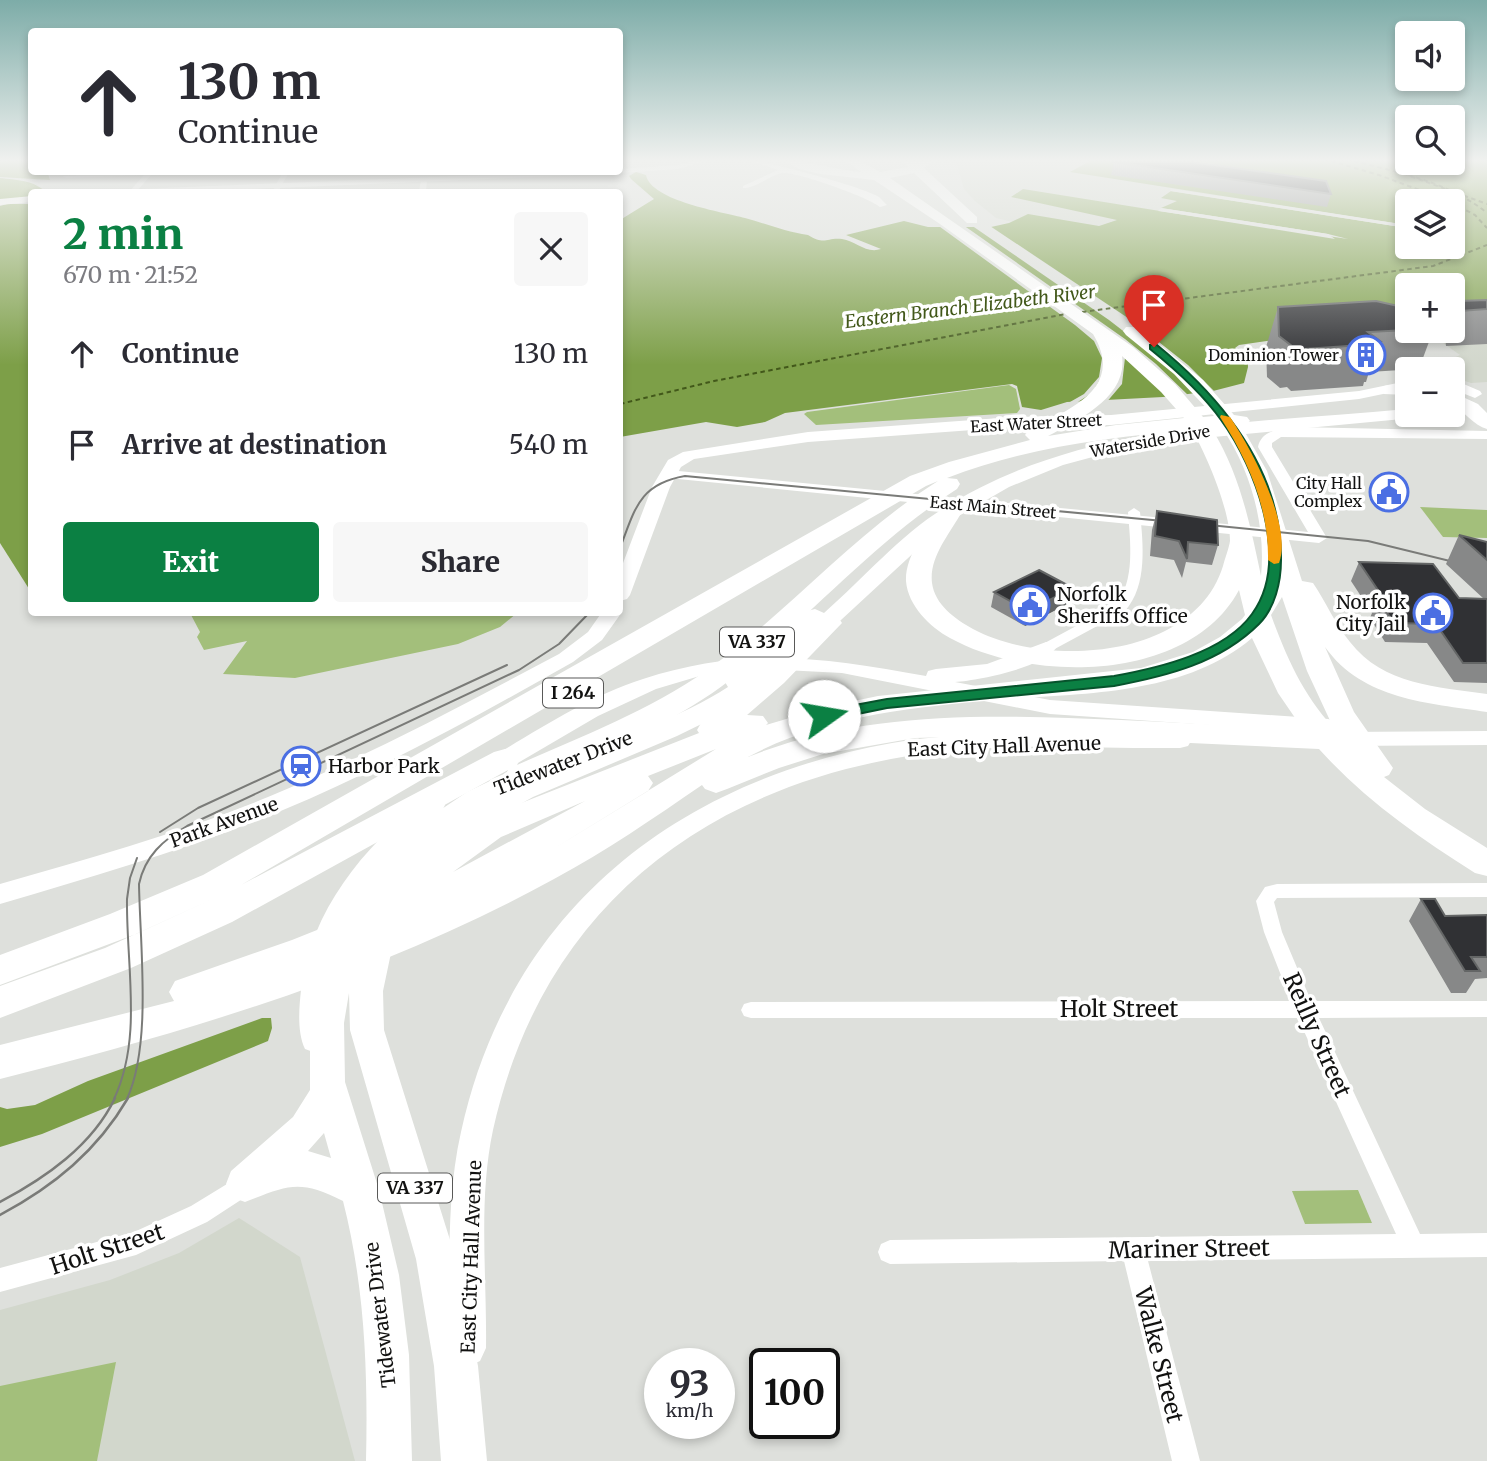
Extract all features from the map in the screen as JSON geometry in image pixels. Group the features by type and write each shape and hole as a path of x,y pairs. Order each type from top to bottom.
{"highway":[{"path":"957,229 1095,328 1151,372 1198,424 1227,477 1243,536 1256,611 1264,638 1282,678 1324,736 1384,793 1424,824 1487,864"},
{"path":"1119,320 1186,374 1225,417 1245,447 1257,474 1318,668 1338,713 1363,751 1406,796 1448,827 1487,850"},
{"name":"I 264","path":"0,970 97,935 211,886 334,827 932,501 1097,398 1110,382 1115,360 1109,342 1095,328"},
{"path":"1240,421 1157,425 1082,435 1003,452 932,501 919,578 922,595 933,611 957,631 975,640 998,649 1036,658 1094,659 1158,642 1185,629 1207,614 1230,583 1243,536"},
{"name":"VA 337","path":"513,767 565,763 639,724 710,681 877,535 932,501"},
{"path":"579,850 716,761 765,736 846,710 1143,676 1208,654 1238,635 1262,611 1273,582 1275,538"},
{"path":"1275,538 1338,643 1356,665 1397,686 1487,703"},
{"path":"0,1048 130,1011 258,968 378,920 509,858 600,807 696,742 766,685 829,622"},
{"name":"VA 337","path":"379,934 424,877 451,852 486,830 770,716 822,701 865,693 1001,684 1072,685"},
{"path":"0,1062 236,998 365,952 451,915 755,764 814,745 870,733 943,725 998,724 1323,739"},
{"path":"0,1002 118,958 187,928 341,849 513,767"}],"main road":[{"name":"East Water Street","path":"669,472 680,459 695,454 808,437 1014,422 1111,419 1395,391"},
{"path":"982,487 1021,464 1086,444 1146,431 1240,421 1395,392"},
{"path":"1476,401 1487,424"},
{"name":"Waterside Drive","path":"932,501 1065,458 1143,439 1212,430 1395,415"},
{"path":"623,587 669,472"},
{"name":"Tidewater Drive","path":"565,763 655,738 705,714 755,682 829,622 932,501"},
{"name":"Tidewater Drive","path":"464,1453 456,1366 436,1259 367,1030 366,992 379,934 388,911 400,890 426,857 472,819 565,763 653,727 724,691 858,586"},
{"name":"Park Avenue","path":"0,894 200,832 336,777 566,658 595,636 609,616"},
{"path":"877,674 971,675 1004,667 1046,648"},
{"name":"East City Hall Avenue","path":"513,767 619,696 688,672 732,665 781,662 825,665 1000,699 1068,709 1309,725 1487,726"},
{"name":"East City Hall Avenue","path":"464,1453 470,1194 477,1133 492,1074 522,999 552,950 596,897 634,864 692,823 757,790 825,766 892,751 981,743 1487,738"},
{"name":"Tidewater Drive","path":"389,1461 390,1401 385,1326 375,1253 360,1190 328,1084 330,1015 338,972 352,934 370,898 397,862 444,819 482,795 513,767"},
{"path":"245,1184 306,1129 328,1084"},
{"path":"245,1184 275,1172 298,1167 319,1171 360,1190"}],"street":[{"name":"East Main Street","path":"669,472 1317,533 1265,447 1269,437 1282,432 1302,431 1487,435"},
{"path":"1046,648 1128,601 1133,589 1134,516"},
{"name":"Reilly Street","path":"1413,1245 1304,1008 1273,932 1266,896 1277,891 1487,890"},
{"name":"Holt Street","path":"751,1010 1487,1009"},
{"name":"Holt Street","path":"0,1280 136,1244 198,1214 245,1184"},
{"name":"Mariner Street","path":"890,1252 1487,1245"},
{"name":"Walke Street","path":"1132,1250 1186,1461"}],"shaded area":[{"path":"1487,324 1487,382 1465,381 1465,357 1456,357 1460,355 1443,343 1465,343 1465,328"},
{"path":"1009,385 1016,389 1020,409 1017,413 816,425 804,414 807,412"},
{"path":"1420,507 1487,510 1487,538 1443,537"},
{"path":"192,616 513,616 500,627 458,644 295,678 223,674 247,641 204,650 197,637 200,632"},
{"path":"1358,1190 1372,1223 1305,1224 1292,1191"},
{"path":"239,1218 300,1257 355,1461 0,1461 0,1310 110,1280 179,1253"},
{"path":"116,1362 97,1461 0,1461 0,1386"}],"water":[{"path":"0,229 28,229 28,587 0,543"},
{"name":"Eastern Branch Elizabeth River","path":"623,229 783,229 819,240 847,240 871,250 881,249 846,235 870,229 1274,229 1335,239 1328,234 1297,229 1395,229 1395,259 1465,259 1465,229 1487,229 1487,318 1465,320 1465,273 1395,273 1395,333 1355,328 1239,345 1235,348 1247,351 1248,367 1244,383 1213,391 1163,397 1067,402 1041,410 1022,407 1017,386 1012,384 785,413 765,422 737,427 706,422 623,436"},
{"path":"262,1018 271,1018 272,1028 268,1041 42,1134 0,1147 0,1107 7,1109 35,1105 88,1081"}],"pier":[{"path":"943,229 969,229 1125,339 1190,397 1173,399 1125,358 1122,384 1105,404 1080,405 1091,398 1108,366 1092,393 1073,405 1063,406 1084,394 1099,377 1102,358 1094,341"},
{"path":"977,229 995,229 1131,320 1188,365 1216,393 1188,387 1162,361 1109,320"},
{"path":"1281,229 1297,229 1348,239"}],"building":[{"path":"1487,300 1487,309 1465,311 1465,301"},
{"path":"1376,301 1395,305 1395,331 1368,332 1380,341 1373,341 1378,344 1304,349 1292,346 1279,336 1278,307"},
{"path":"1157,511 1217,520 1218,545 1188,542 1187,559 1179,541 1155,536"},
{"path":"1459,535 1487,542 1487,560"},
{"path":"1359,562 1433,564 1459,598 1487,599 1487,663 1463,663 1436,624 1394,623 1378,599 1384,599"},
{"path":"1039,570 1073,588 1028,611 994,592"},
{"path":"1421,899 1435,899 1445,916 1487,915 1487,957 1471,957 1480,971 1465,971"}],"ferry route":[{"path":"1082,312 1433,266 1487,245"},
{"path":"623,403 714,381 1066,314"}],"tram line":[{"path":"623,540 635,510 648,492 658,485 685,476 1174,522"},
{"path":"1199,524 1368,541 1487,570"},
{"path":"127,1099 135,1077 142,1023 139,884 146,865 156,850 187,826 519,670 559,644 586,616"},
{"path":"160,832 198,808 507,665"},
{"path":"114,1099 123,1075 131,1026 127,899 137,858"},
{"path":"0,1202 66,1159 94,1131 115,1098"},
{"path":"0,1215 38,1192 73,1165 103,1135 128,1098"}],"slow traffic":[{"path":"1225,417 1245,447 1261,484 1275,538 1274,560"}],"place":[{"name":"Dominion Tower","path":"1366,355"},
{"name":"City Hall Complex","path":"1389,492"},
{"name":"Norfolk Sheriffs Office","path":"1030,605"},
{"name":"Norfolk City Jail","path":"1433,613"},
{"name":"Harbor Park","path":"301,766"}],"route":[{"path":"824,716 887,704 1114,681 1150,674 1196,660 1218,649 1255,620 1267,601 1274,570 1275,538 1261,484 1245,447 1225,417 1186,374 1154,347"}]}
